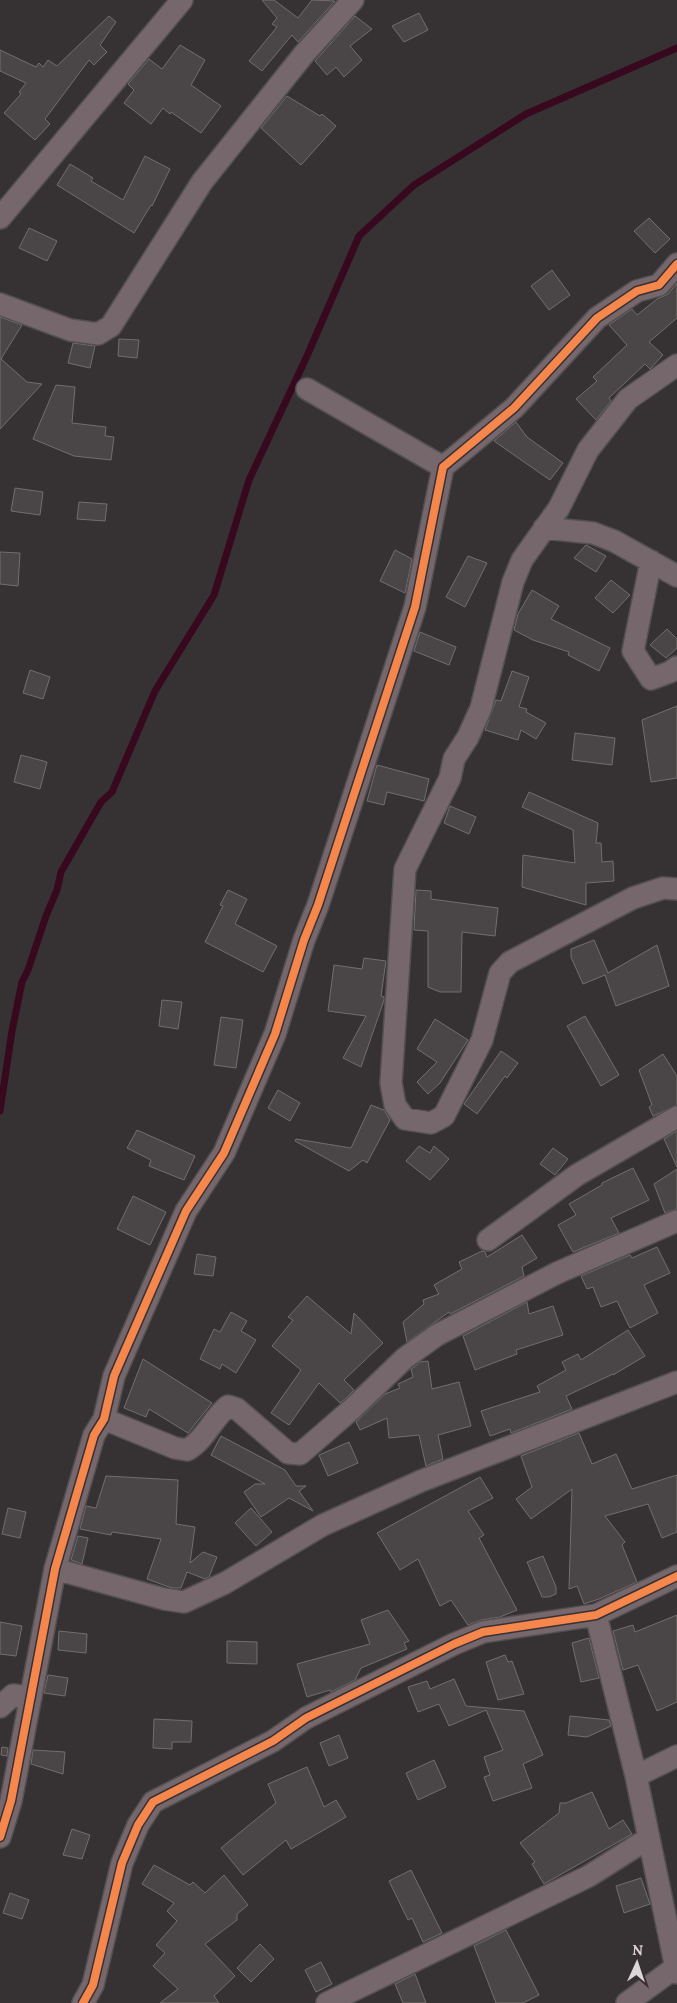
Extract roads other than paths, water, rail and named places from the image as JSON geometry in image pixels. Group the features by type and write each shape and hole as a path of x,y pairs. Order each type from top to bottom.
{"street":[{"path":"0,218 182,0"},
{"path":"0,304 70,330 98,334 111,326 202,182 304,54 353,0"},
{"path":"0,1837 11,1801 55,1568 94,1435 104,1419 114,1376 182,1220 224,1154 275,1034 304,940 321,896 414,607 443,467 514,408 597,318 637,291 660,285 677,264"},
{"path":"677,365 628,400 588,450 559,508 522,560 513,582 481,708 468,737 454,759 450,778 405,868 391,1083 396,1105 406,1119 431,1123 444,1116 482,1040 500,973 510,962 632,898 664,888 677,889"},
{"path":"307,389 443,467"},
{"path":"544,528 593,533 614,541 677,576"},
{"path":"651,561 632,651 652,678 677,668"},
{"path":"488,1240 576,1175 677,1117"},
{"path":"104,1419 175,1448 187,1450 196,1445 219,1413 228,1406 237,1409 288,1454 300,1454 353,1408 405,1358 437,1335 557,1274 677,1221"},
{"path":"55,1568 164,1599 184,1602 224,1582 332,1521 421,1482 677,1382"},
{"path":"83,2003 93,1985 122,1864 138,1825 153,1802 273,1741 306,1718 454,1644 483,1632 596,1615 677,1576"},
{"path":"596,1615 636,1776 649,1838 672,1919 676,1970 627,2003"},
{"path":"0,1707 13,1695 31,1698"},
{"path":"636,1776 677,1756"},
{"path":"327,2003 589,1876 649,1838"}],"waterway":[{"path":"0,1111 12,1031 22,982 57,890 61,872 101,802 112,792 155,691 214,595 249,480 307,356 359,236 414,185 526,114 677,48"}]}
